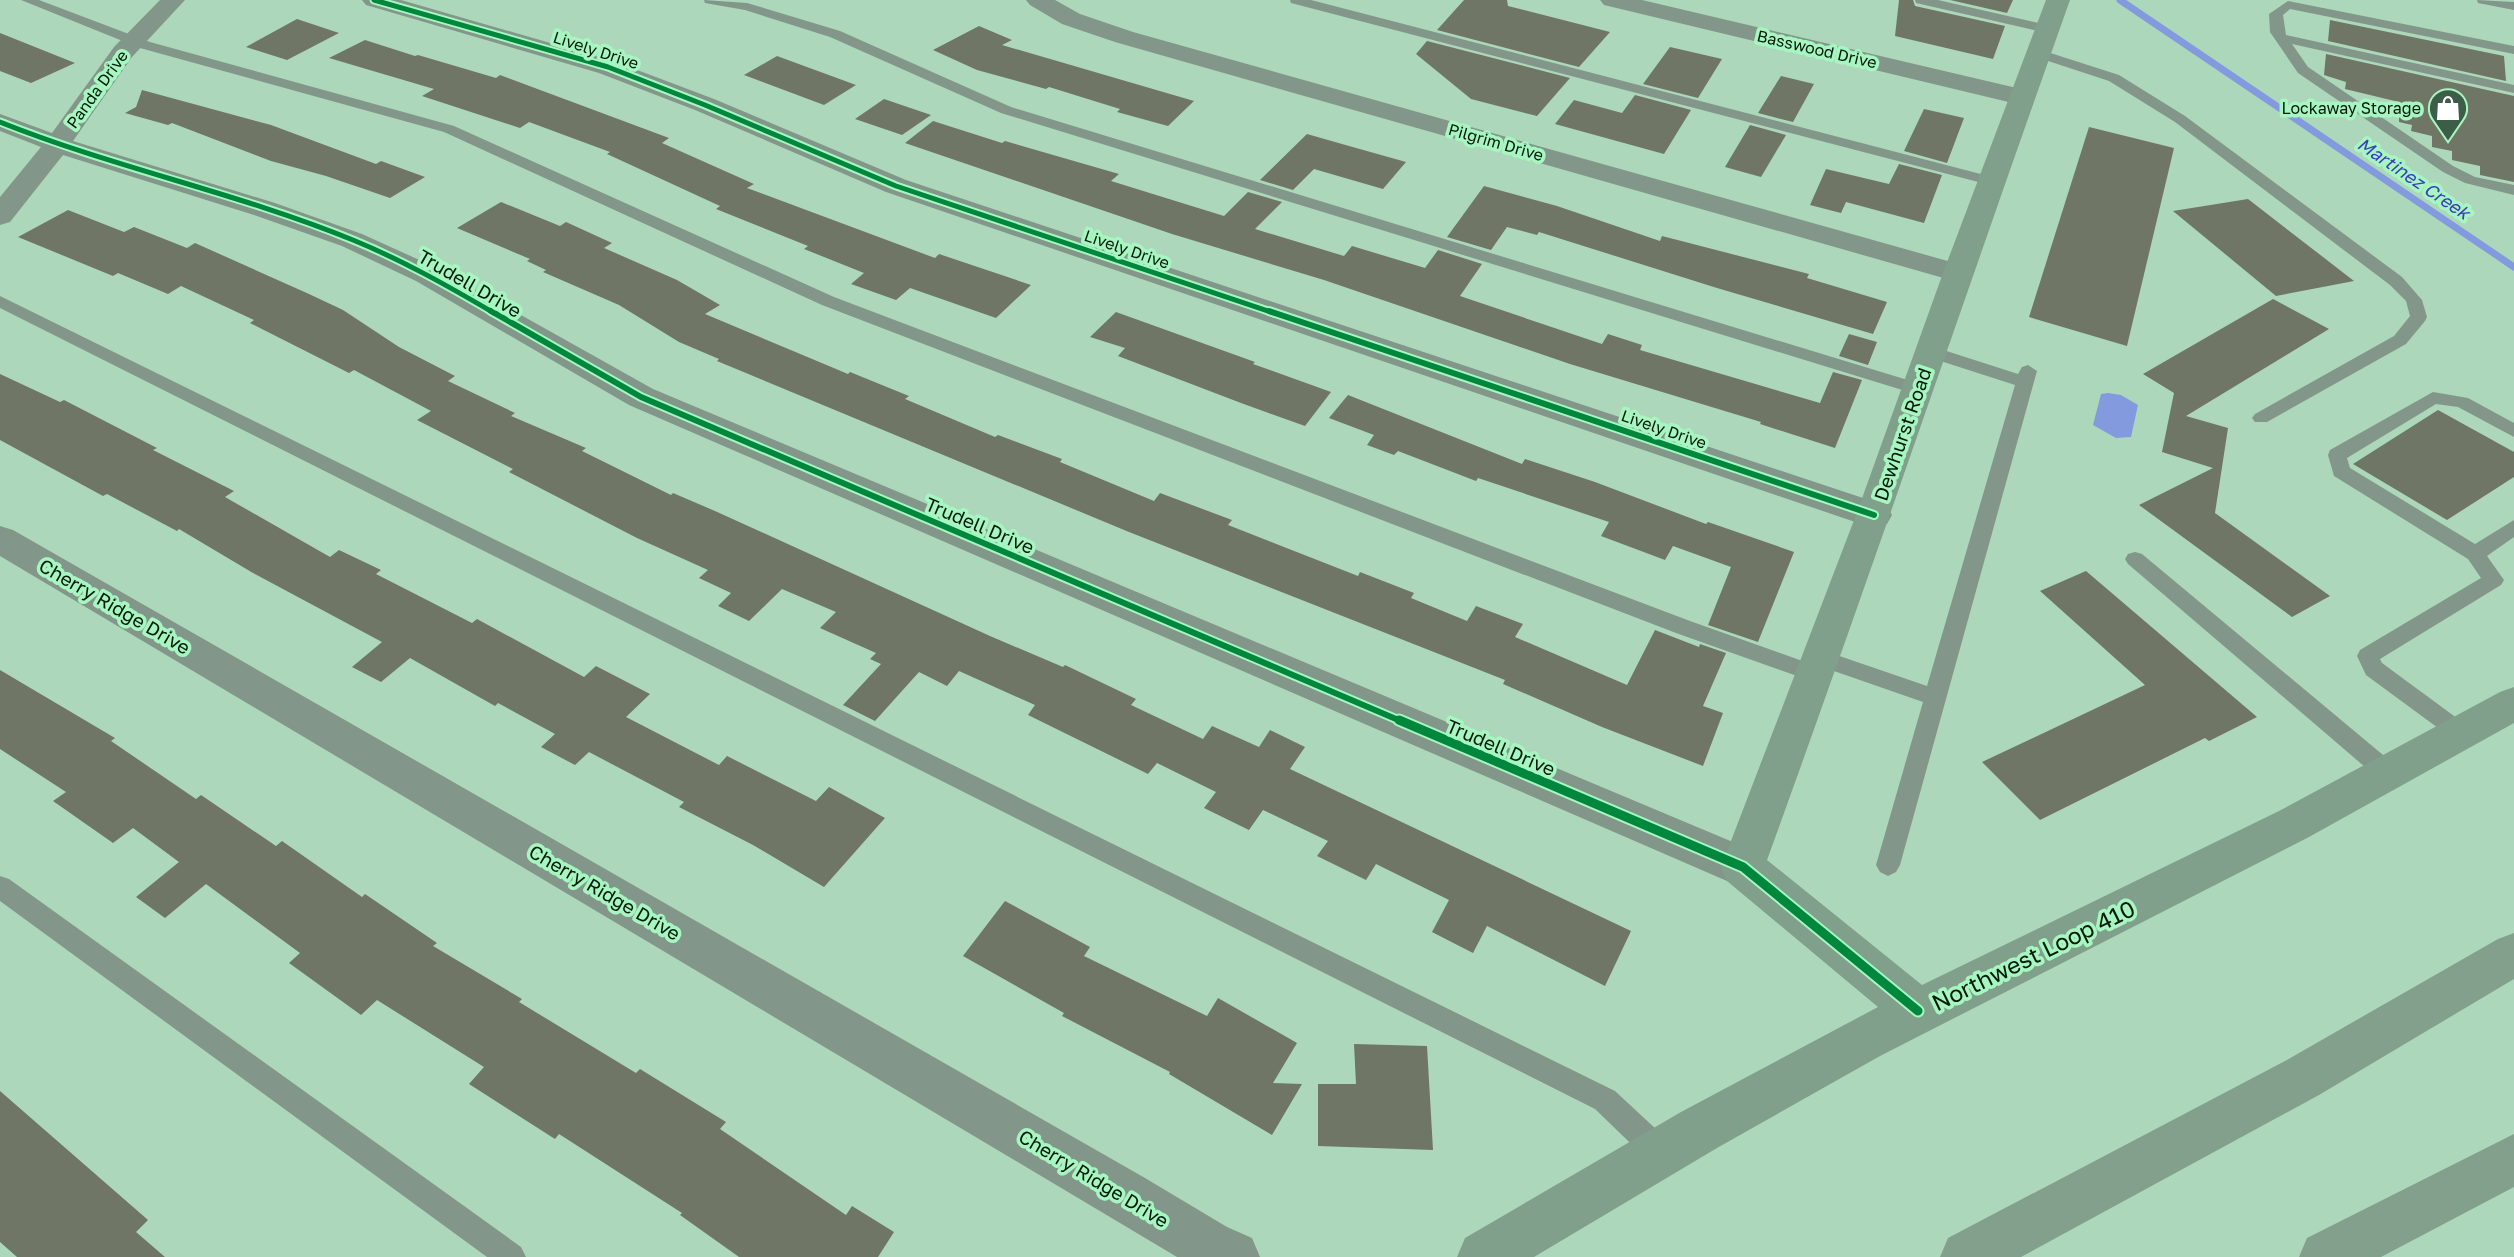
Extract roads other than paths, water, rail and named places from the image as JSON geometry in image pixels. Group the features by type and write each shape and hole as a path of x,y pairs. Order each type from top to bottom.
{"highway":[{"path":"1968,1257 2302,1078 2514,954"},
{"path":"2326,1257 2514,1159"}],"street":[{"name":"Panda Drive","path":"0,216 56,146 134,40 173,0"},
{"name":"Lively Drive","path":"374,0 583,59 653,84 896,186 1874,515"},
{"name":"Pilgrim Drive","path":"1038,0 1071,19 1124,37 1958,273"},
{"name":"Basswood Drive","path":"1612,0 2021,97"},
{"name":"Dewhurst Road","path":"1743,867 1874,515 1958,273 2048,27"},
{"name":"Trudell Drive","path":"0,122 56,146 302,221 353,240 441,282 580,366 653,402 1743,867 1918,1011"},
{"name":"Cherry Ridge Drive","path":"0,540 1127,1196 1218,1253"},
{"name":"Northwest Loop 410","path":"1483,1257 1529,1241 1661,1153 1729,1113 1918,1011 2207,870 2514,703"}],"lane":[{"path":"27,0 208,64 449,129 828,302 1670,622 1935,697"},
{"path":"709,0 747,7 835,34 1006,110 1918,389"},
{"path":"1296,0 1991,181"},
{"path":"1921,0 2048,27 2114,78 2180,119 2396,281 2414,300 2419,317 2400,340 2261,418"},
{"path":"2483,0 2514,6"},
{"path":"2514,50 2288,3 2276,14 2277,32 2303,70 2448,169 2470,180 2514,190"},
{"path":"2281,38 2514,89"},
{"path":"0,301 1605,1100 1661,1153"},
{"path":"1888,866 2027,377 1931,352"},
{"path":"2460,733 2374,669 2368,656 2494,580 2475,554 2341,471 2337,455 2433,398 2462,402 2514,431"},
{"path":"2475,554 2514,527"},
{"path":"2136,559 2387,772"},
{"path":"0,887 511,1257"}],"water":[{"path":"2101,394 2121,395 2138,405 2131,437 2116,438 2093,425"}],"waterway":[{"name":"Martinez Creek","path":"2120,0 2514,267"}],"place":[{"name":"Lockaway Storage","path":"2448,142"}]}
